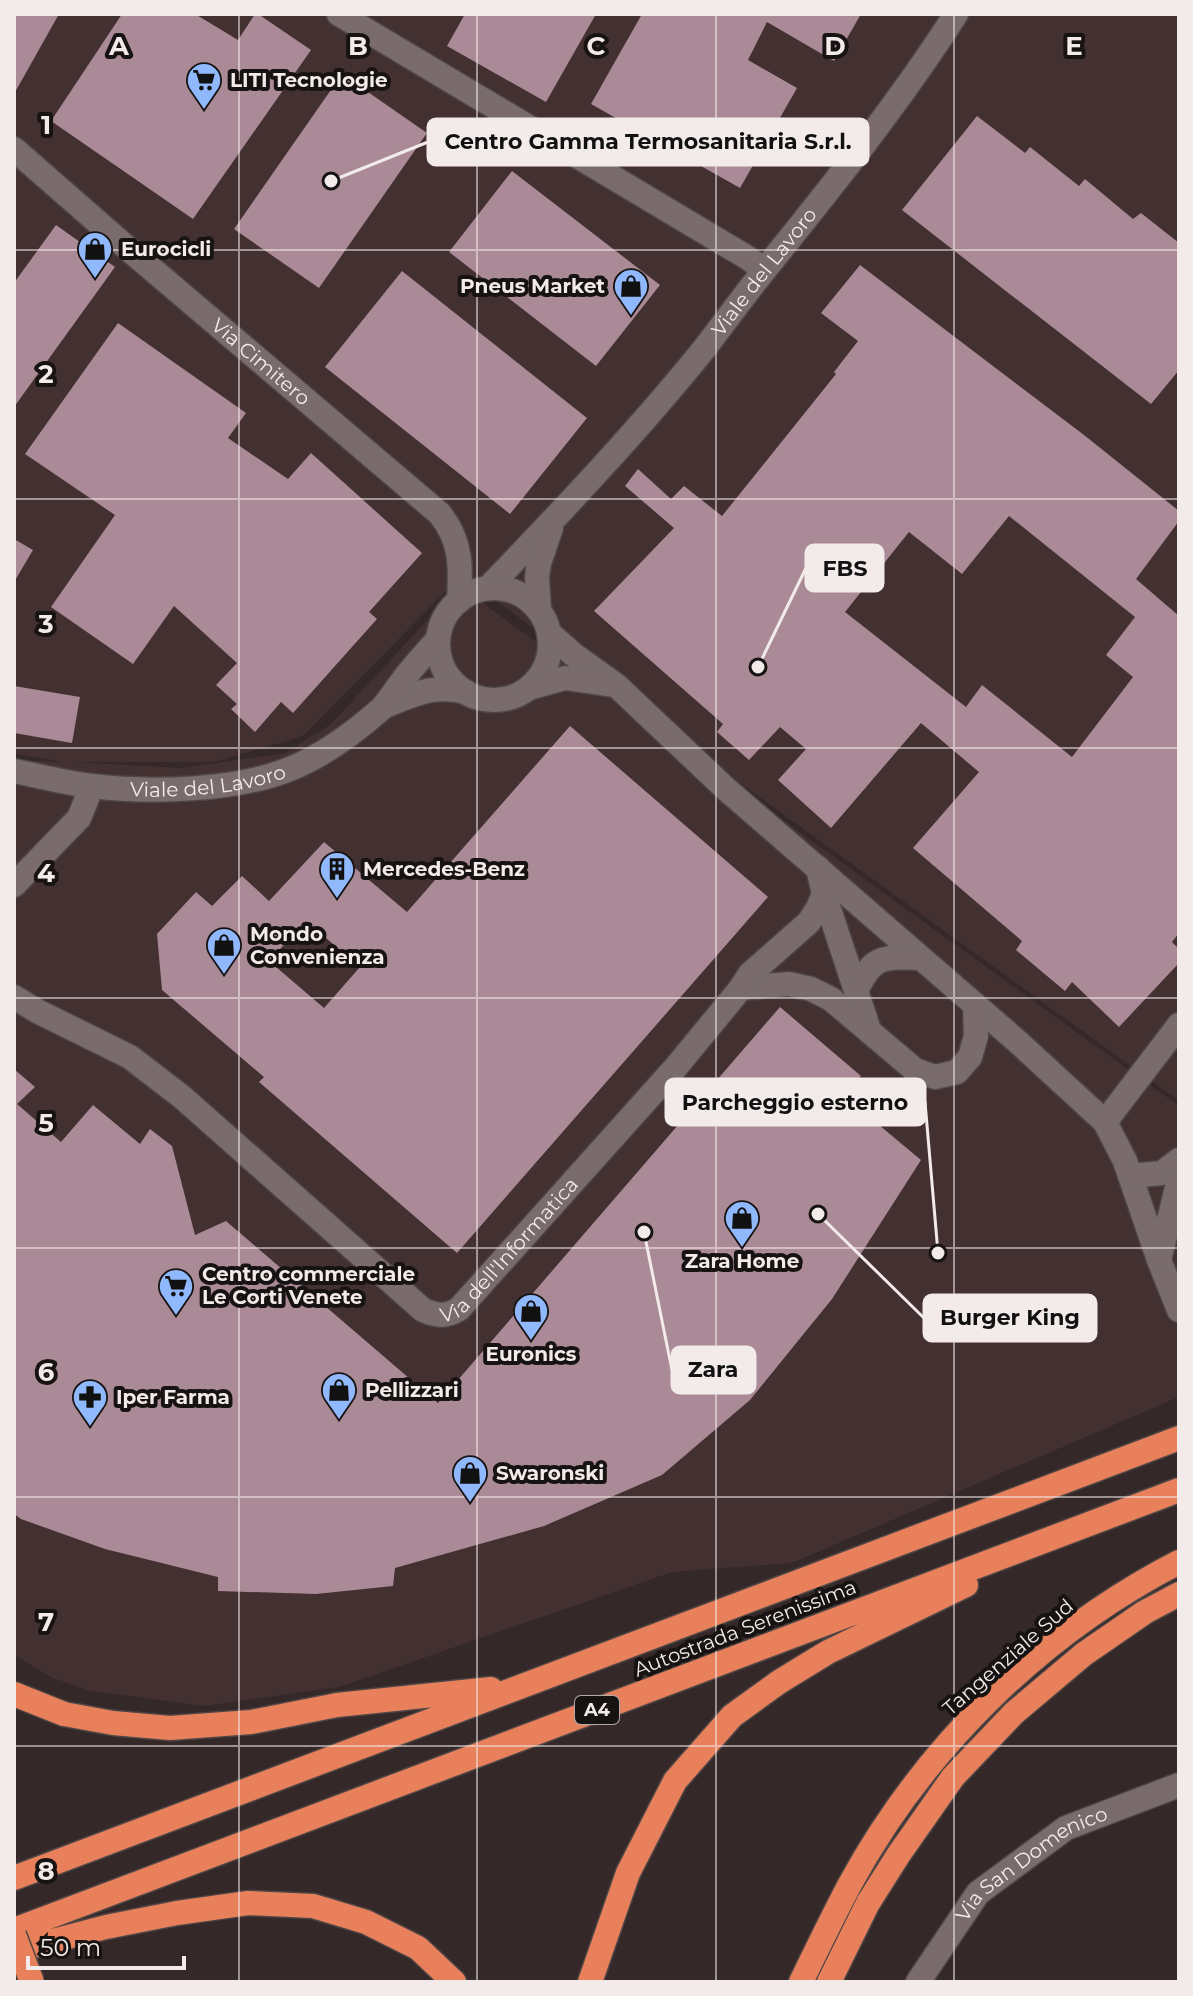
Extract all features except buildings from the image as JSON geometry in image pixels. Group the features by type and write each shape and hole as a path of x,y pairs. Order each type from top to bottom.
{"highway":[{"name":"Autostrada Serenissima","path":"14,1878 1179,1438"},
{"name":"Autostrada Serenissima","path":"14,1933 1179,1490"},
{"name":"A4","path":"590,1982 628,1873 675,1781 732,1716 828,1652 949,1594 1053,1537"},
{"name":"Tangenziale Sud","path":"801,1982 851,1883 894,1814 971,1717 1032,1662 1090,1616 1179,1562"},
{"path":"829,1982 868,1903 953,1777 1014,1713 1084,1654 1145,1612 1179,1594"},
{"name":"A4","path":"14,1694 64,1714 113,1723 170,1728 251,1722 337,1705 525,1685"},
{"path":"14,1951 106,1927 177,1913 248,1903 313,1906 366,1922 418,1948 454,1982"},
{"name":"A4","path":"14,1933 32,1982"}],"street":[{"path":"339,14 764,270"},
{"name":"Viale del Lavoro","path":"14,771 92,786 146,789 189,788 256,780 314,757 383,707 438,639 449,611 473,592 488,588 555,518 703,350 830,189 909,84 956,14"},
{"name":"Via Cimitero","path":"14,149 440,514 449,525 458,552 461,568 459,601"},
{"name":"Viale del Lavoro","path":"383,707 417,693 447,688 498,700 515,696 540,677 550,648 537,577 555,518"},
{"path":"488,588 508,589 525,597 574,655 617,686 726,789 1018,1042 1105,1122 1125,1161 1179,1310"},
{"path":"438,639 444,669 453,682 466,692"},
{"path":"529,688 565,678 617,686"},
{"path":"14,885 79,818 92,786"},
{"path":"818,868 869,1030"},
{"name":"Via dell'Informatica","path":"14,997 130,1057 182,1097 423,1310 433,1315 448,1315 459,1309 676,1067 750,974 809,922 824,894"},
{"path":"856,991 873,963 897,957 920,958"},
{"name":"Via dell'Informatica","path":"14,981 54,1003 93,1038"},
{"path":"741,988 789,984 811,989 831,999 915,1070 935,1077 957,1072 970,1057 976,1036 975,1005"},
{"path":"1105,1122 1179,1025"},
{"path":"1130,1176 1162,1173 1179,1160"},
{"path":"1159,1260 1179,1180"},
{"name":"Via San Domenico","path":"918,1982 978,1893 1066,1828 1179,1785"}],"shaded area":[{"path":"14,14 1179,14 1179,1101 744,786 462,575 303,736 215,762 73,762 183,768 285,753 331,724 459,586 1179,1106 1179,1397 792,1563 672,1572 339,1687 205,1706 91,1691 53,1678 14,1655 14,760 65,762 14,754"}],"place":[{"name":"LITI Tecnologie","path":"204,111"},
{"name":"Centro Gamma Termosanitaria S.r.l.","path":"331,181"},
{"name":"Eurocicli","path":"95,280"},
{"name":"Pneus Market","path":"631,317"},
{"name":"FBS","path":"758,667"},
{"name":"Mercedes-Benz","path":"337,900"},
{"name":"Mondo Convenienza","path":"224,976"},
{"name":"Burger King","path":"818,1214"},
{"name":"Zara","path":"644,1232"},
{"name":"Zara Home","path":"742,1249"},
{"name":"Parcheggio esterno","path":"938,1253"},
{"name":"Centro commerciale Le Corti Venete","path":"176,1317"},
{"name":"Euronics","path":"531,1342"},
{"name":"Pellizzari","path":"339,1421"},
{"name":"Iper Farma","path":"90,1428"},
{"name":"Swaronski","path":"470,1504"}]}
